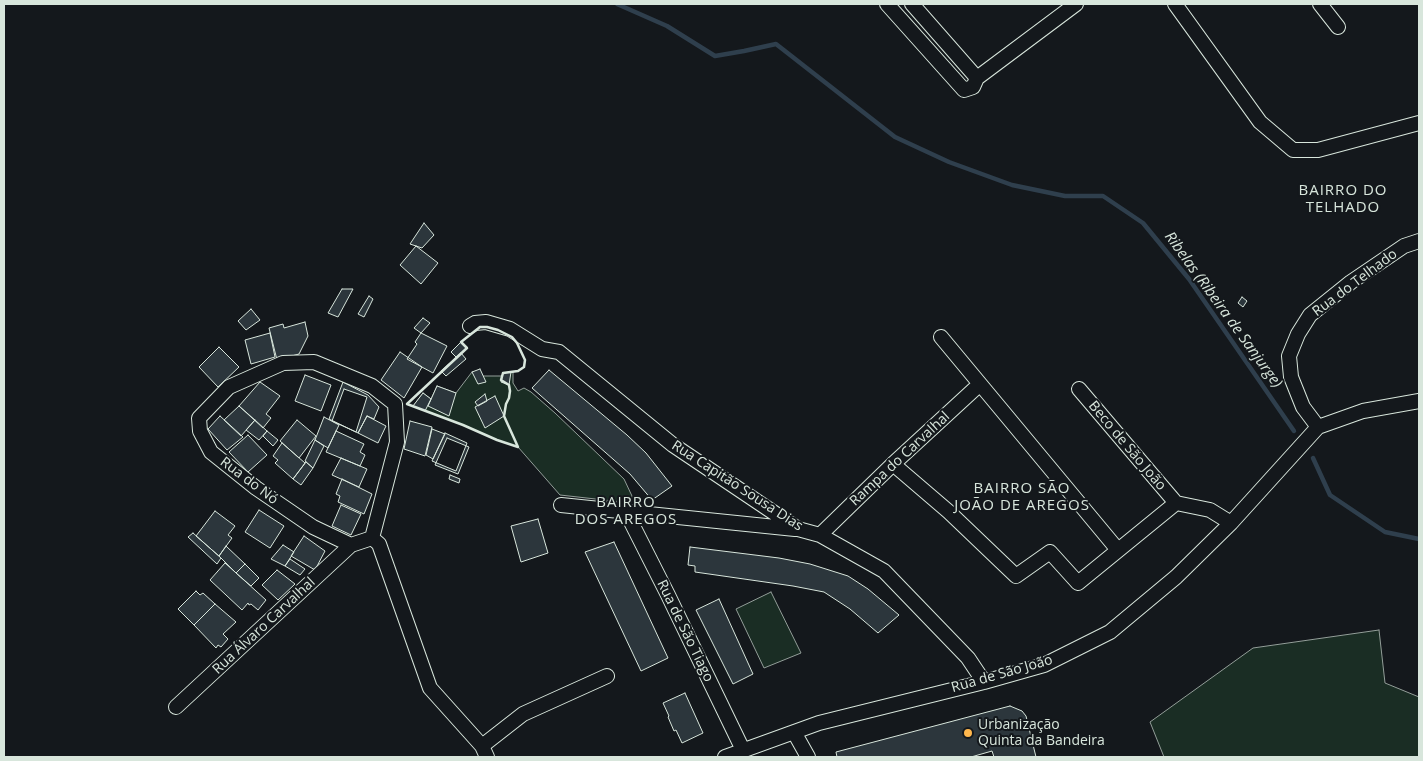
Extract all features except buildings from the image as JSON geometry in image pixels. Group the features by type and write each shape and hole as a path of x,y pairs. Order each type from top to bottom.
{"street":[{"path":"887,4 964,90 972,87 976,78 1076,4"},
{"path":"912,4 976,78"},
{"path":"1175,4 1260,122 1293,150 1318,150 1419,122"},
{"path":"1320,4 1338,27"},
{"name":"Rua do Telhado","path":"1318,427 1303,407 1291,377 1288,356 1298,334 1310,315 1351,282 1404,246 1419,241"},
{"name":"Rua Capitão Sousa Dias","path":"470,326 475,323 486,322 510,329 542,349 559,352 673,445 798,529 820,534 884,571 968,658 984,682"},
{"path":"941,337 1118,550"},
{"name":"Rua do Nó","path":"351,546 313,527 256,488 211,452 200,431 199,418 229,387 283,363 314,362 372,386 395,404 397,442 372,538"},
{"name":"Rampa do Carvalhal","path":"820,534 980,384"},
{"name":"Beco de São João","path":"1079,389 1176,503"},
{"path":"1318,427 1364,411 1419,401"},
{"name":"Rua de São João","path":"726,757 819,723 1044,665 1110,632 1176,577 1230,523 1318,427"},
{"path":"893,464 949,512 1016,576 1050,552 1078,582 1176,503 1210,510 1230,523"},
{"path":"561,505 798,529"},
{"name":"Rua de São Tiago","path":"626,512 743,750"},
{"path":"351,546 372,538 379,544 430,688 484,751 523,714 607,676"},
{"name":"Rua Álvaro Carvalhal","path":"176,707 351,546"},
{"path":"794,732 808,757"}],"green space":[{"path":"472,372 483,376 502,376 503,373 513,372 513,383 518,391 524,388 531,392 624,479 632,496 631,503 560,495 518,447 413,406 423,393 431,399 437,386 456,393"},
{"path":"771,592 801,653 764,668 736,609"},
{"path":"1379,630 1385,683 1419,697 1419,757 1164,757 1150,722 1253,648"}],"waterway":[{"name":"Ribelas (Ribeira de Sanjurge)","path":"617,4 667,26 715,56 776,44 895,137 949,162 1012,185 1065,196 1103,196 1143,223 1189,279 1294,431"},
{"name":"Ribelas (Ribeira de Sanjurge)","path":"1313,458 1330,495 1385,532 1419,539"}],"wall":[{"path":"480,327 498,330 512,337 525,360 524,367 518,371 503,373 501,380 509,385 509,398 504,416 518,447 407,404 467,348 461,342 480,327"}],"place":[{"name":"Urbanização Quinta da Bandeira","path":"968,733"}],"district":[{"name":"BAIRRO DO TELHADO","path":"1343,200"},
{"name":"BAIRRO SÃO JOÃO DE AREGOS","path":"1022,498"},
{"name":"BAIRRO DOS AREGOS","path":"626,512"}]}
